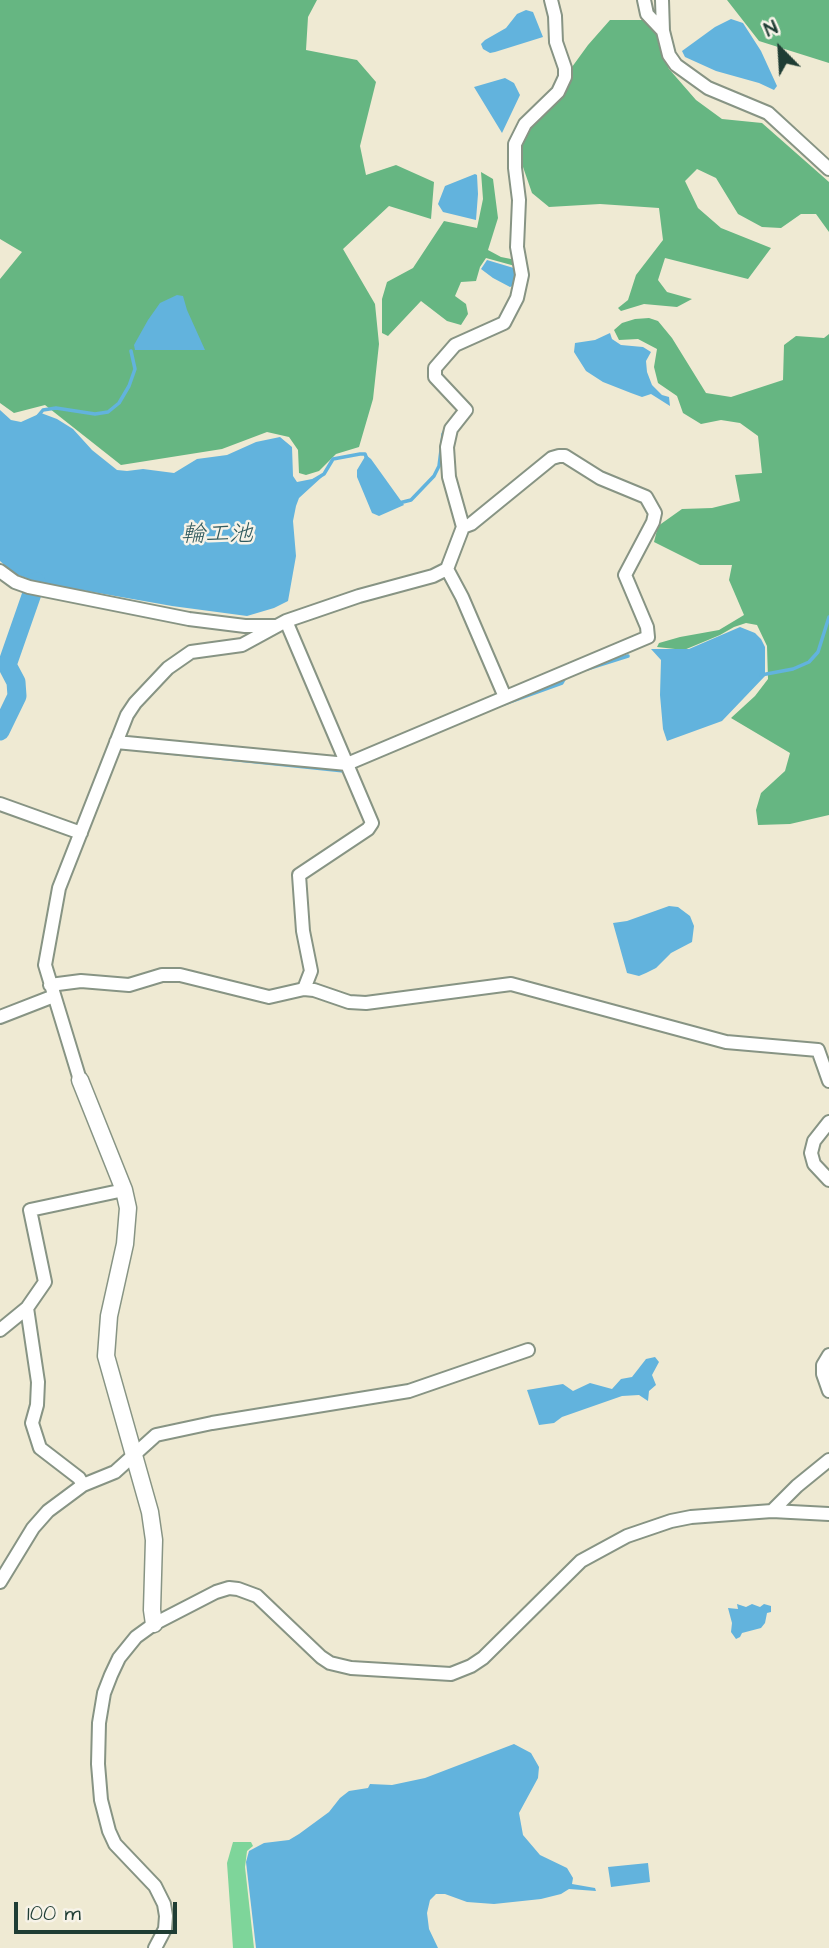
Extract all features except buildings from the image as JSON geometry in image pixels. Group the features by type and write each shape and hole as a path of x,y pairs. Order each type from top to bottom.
{"street":[{"path":"154,1624 154,1540 150,1512 106,1356 109,1316 125,1244 128,1217 124,1190 80,1080 45,965 59,888 127,715 135,703 178,660 191,653 242,645 281,623 359,596 433,576 447,569 463,527 449,477 447,447 451,429 466,410 435,377 435,368 455,345 503,323 517,298 522,275 517,247 519,200 515,168 516,144 525,124 558,92 565,77 565,68 556,42 551,0"},
{"path":"644,0 647,14 663,31"},
{"path":"662,0 663,31 669,55 683,72 708,88 768,113 829,169"},
{"path":"116,742 347,764 648,637 647,627 625,575 653,522 655,513 646,497 600,478 565,456 559,456 552,458 471,524 463,527"},
{"path":"447,569 462,597 505,697"},
{"path":"0,571 15,582 34,588 189,619 245,626 281,623"},
{"path":"281,623 372,823 368,829 299,875 303,931 311,971 304,989"},
{"path":"0,804 81,833"},
{"path":"0,1017 52,991 81,981 129,985 162,975 180,975 270,997 304,989 349,1002 366,1003 503,984 521,986 726,1042 818,1050 829,1081"},
{"path":"829,1122 814,1141 811,1153 814,1164 829,1180"},
{"path":"0,1331 27,1308 45,1282 30,1210 124,1190"},
{"path":"27,1308 38,1382 37,1405 32,1423 40,1448 79,1478 83,1485"},
{"path":"0,1582 40,1519 83,1485 115,1472 156,1435 212,1423 381,1398 528,1350"},
{"path":"829,1355 823,1366 829,1391"},
{"path":"772,1511 829,1460"},
{"path":"155,1948 165,1928 164,1904 155,1886 115,1844 101,1800 98,1764 99,1723 104,1693 111,1675 119,1658 136,1637 154,1624 216,1592 229,1588 238,1589 257,1595 330,1663 351,1668 451,1674 483,1658 581,1562 626,1536 691,1517 772,1511 829,1514"}],"green space":[{"path":"0,0 317,0 308,17 306,50 357,60 376,82 360,146 366,175 396,165 434,182 431,219 389,206 343,249 375,304 379,344 373,399 359,447 336,454 319,471 306,475 299,473 298,450 289,437 267,432 222,449 121,465 45,405 14,413 0,403 0,279 22,252 0,239"},
{"path":"727,0 829,0 829,63 759,41"},
{"path":"610,20 645,20 659,34 658,43 669,69 696,100 722,119 762,123 829,182 829,232 816,214 801,214 781,228 762,227 738,214 716,178 697,169 685,181 698,208 721,228 771,248 748,279 665,258 658,280 667,292 692,299 677,307 644,304 621,311 618,308 628,300 636,275 663,240 659,208 600,204 549,207 532,193 523,167 521,148 532,124 566,89 572,67"},
{"path":"481,172 493,179 498,218 488,250 501,257 516,260 515,266 486,258 476,281 461,282 455,296 466,304 468,314 461,325 447,321 421,301 388,336 382,333 382,299 387,282 413,268 444,221 477,228 483,199"},
{"path":"649,318 658,321 672,338 706,393 731,397 783,380 784,345 796,336 824,338 829,334 829,815 790,824 758,825 756,810 761,793 785,771 790,753 731,718 755,696 768,679 767,646 757,625 746,623 734,627 684,650 657,647 659,643 680,637 719,630 744,615 729,580 732,565 700,565 654,542 658,526 682,509 712,508 740,501 735,475 762,473 758,436 740,423 721,420 701,424 683,413 677,396 658,383 654,367 657,349 638,339 619,340 614,330 622,323"},
{"path":"233,1842 251,1842 253,1846 247,1851 245,1867 254,1948 233,1948 227,1863"}],"water":[{"path":"526,10 533,12 543,37 490,53 483,49 481,44 485,40 506,28 517,14"},
{"path":"731,19 743,23 761,51 777,86 774,90 716,71 685,57 682,51"},
{"path":"505,78 514,83 520,95 502,133 474,87"},
{"path":"475,174 478,194 476,220 443,212 438,204 445,186"},
{"path":"487,260 517,269 517,284 510,287 481,269"},
{"path":"177,295 183,296 205,350 135,350 134,345 160,303"},
{"path":"610,333 612,339 621,345 643,347 651,352 646,361 647,372 652,385 662,395 669,397 670,406 651,394 642,397 603,382 586,371 574,352 575,343 595,340"},
{"name":"輪工池","path":"0,410 11,420 21,422 41,413 57,419 73,429 92,450 117,470 127,471 143,469 174,473 197,459 227,455 256,442 280,437 292,447 293,476 297,482 322,477 299,498 296,506 293,521 296,556 288,601 247,616 36,582 13,573 0,561"},
{"path":"366,455 404,505 379,516 372,513 357,477 357,470"},
{"path":"740,627 755,633 761,639 765,647 765,676 722,721 667,741 663,729 660,695 661,660 651,649 689,649"},
{"path":"669,906 678,907 690,916 694,926 692,942 671,953 656,968 646,973 639,976 627,973 613,923 627,921"},
{"path":"655,1357 659,1362 652,1375 656,1385 649,1391 648,1401 639,1395 622,1396 562,1417 554,1423 539,1425 527,1390 563,1384 573,1391 590,1383 612,1389 621,1379 632,1377 646,1359"},
{"path":"737,1604 760,1607 764,1604 771,1606 771,1612 767,1613 761,1628 742,1633 736,1639 731,1632 732,1623 728,1608 738,1609"},
{"path":"514,1744 531,1753 539,1767 538,1778 519,1813 523,1835 540,1855 567,1868 573,1878 572,1884 595,1888 596,1891 569,1889 541,1899 494,1904 467,1902 445,1894 436,1894 430,1900 427,1913 429,1929 438,1948 256,1948 246,1862 249,1851 264,1843 289,1840 299,1834 329,1812 349,1791 368,1788 370,1784 392,1785 425,1778"},
{"path":"648,1863 650,1882 611,1887 608,1867"}],"waterway":[{"path":"38,416 43,410 56,408 95,414 108,412 119,403 129,386 135,369 131,351"},
{"path":"399,503 411,500 434,476 439,466 445,430"},
{"path":"314,480 324,474 333,459 360,454 365,454 367,459"},
{"path":"0,731 17,696 16,682 7,665 36,582"},
{"path":"761,675 793,669 809,662 818,652 829,617"},
{"path":"587,669 628,656"},
{"path":"501,705 562,683 566,676"},
{"path":"151,751 344,771"}]}
